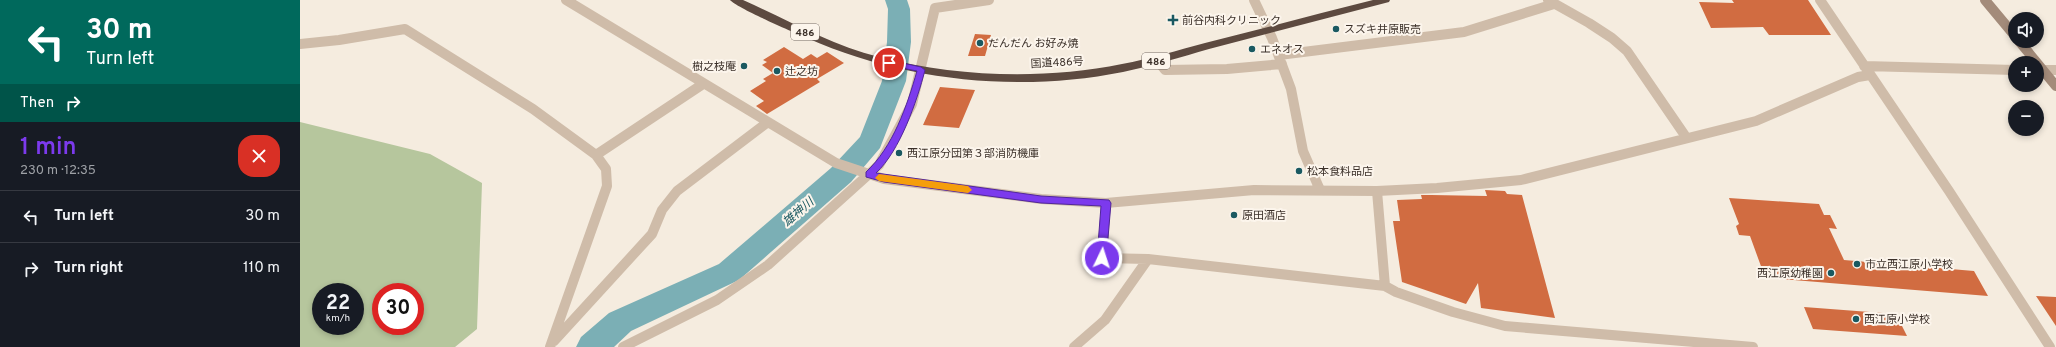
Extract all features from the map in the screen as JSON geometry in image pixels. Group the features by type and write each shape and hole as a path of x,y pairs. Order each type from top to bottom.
{"highway":[{"name":"国道486号","path":"735,0 838,47 876,60 918,69 980,76 1035,77 1095,73 1157,60 1386,0"}],"street":[{"path":"566,0 836,163 884,179 1041,199 1106,203 1193,194 1254,190 1377,191 1437,188 1521,180 1686,137 1756,121 1858,77 1870,75"},
{"path":"623,347 660,327 717,300 768,265 867,174 879,165 912,104 918,69 933,12 936,8 989,0"},
{"path":"1254,0 1281,60 1291,89 1297,127 1303,151 1320,190"},
{"path":"1820,0 2050,347"},
{"path":"1985,0 2008,28"},
{"path":"1157,60 1165,70 1227,69 1464,32 1551,2 1589,23 1612,38 1627,51 1686,137"},
{"path":"300,44 339,40 405,29 533,109 596,155 606,169 607,186 551,346"},
{"path":"1864,66 2008,70"},
{"path":"2044,70 2056,70"},
{"path":"2044,74 2056,86"},
{"path":"596,155 703,84"},
{"path":"551,346 652,234 662,210 676,191 768,122"},
{"path":"1377,191 1385,286"},
{"path":"1106,203 1102,258 1148,259 1385,286 1396,292 1453,312 1506,326 1753,347"},
{"path":"1074,347 1105,320 1148,259"}],"green space":[{"path":"300,122 430,154 482,183 477,329 455,347 300,347"}],"building":[{"path":"1732,0 1808,0 1831,35 1769,35 1763,27 1711,28 1699,2 1734,3"},
{"path":"975,34 991,35 985,56 968,56"},
{"path":"784,47 803,59 811,54 817,58 827,52 844,63 817,79 820,82 767,114 756,106 764,101 750,91 766,81 763,79 773,73 762,65 767,62 763,60"},
{"path":"940,87 975,90 959,128 923,125"},
{"path":"1485,190 1505,191 1507,194 1522,195 1555,318 1481,308 1478,283 1466,304 1402,282 1393,221 1400,221 1397,200 1422,199 1421,195 1487,196"},
{"path":"1729,198 1819,204 1824,215 1830,215 1837,229 1829,228 1844,260 1974,271 1988,296 1770,278 1767,270 1762,269 1750,236 1739,235 1736,226 1739,224"},
{"path":"2036,296 2056,297 2056,326"},
{"path":"1804,307 1896,314 1907,336 1813,329"}],"waterway":[{"name":"雄神川","path":"592,347 620,322 729,272 841,175 871,141 894,81 899,42 899,9 896,0"}],"slow traffic":[{"path":"879,178 968,190"}],"place":[{"name":"前谷内科クリニック","path":"1173,20"},
{"name":"スズキ井原販売","path":"1336,29"},
{"name":"だんだん お好み焼","path":"980,43"},
{"name":"エネオス","path":"1252,49"},
{"name":"樹之枝庵","path":"744,66"},
{"name":"辻之坊","path":"777,71"},
{"name":"西江原分団第３部消防機庫","path":"899,153"},
{"name":"松本食料品店","path":"1299,171"},
{"name":"原田酒店","path":"1234,215"},
{"name":"市立西江原小学校","path":"1857,264"},
{"name":"西江原幼稚園","path":"1831,273"},
{"name":"西江原小学校","path":"1856,319"}],"route":[{"path":"889,63 921,70 912,104 879,165 869,174 884,179 1041,199 1106,203 1102,258"}]}
